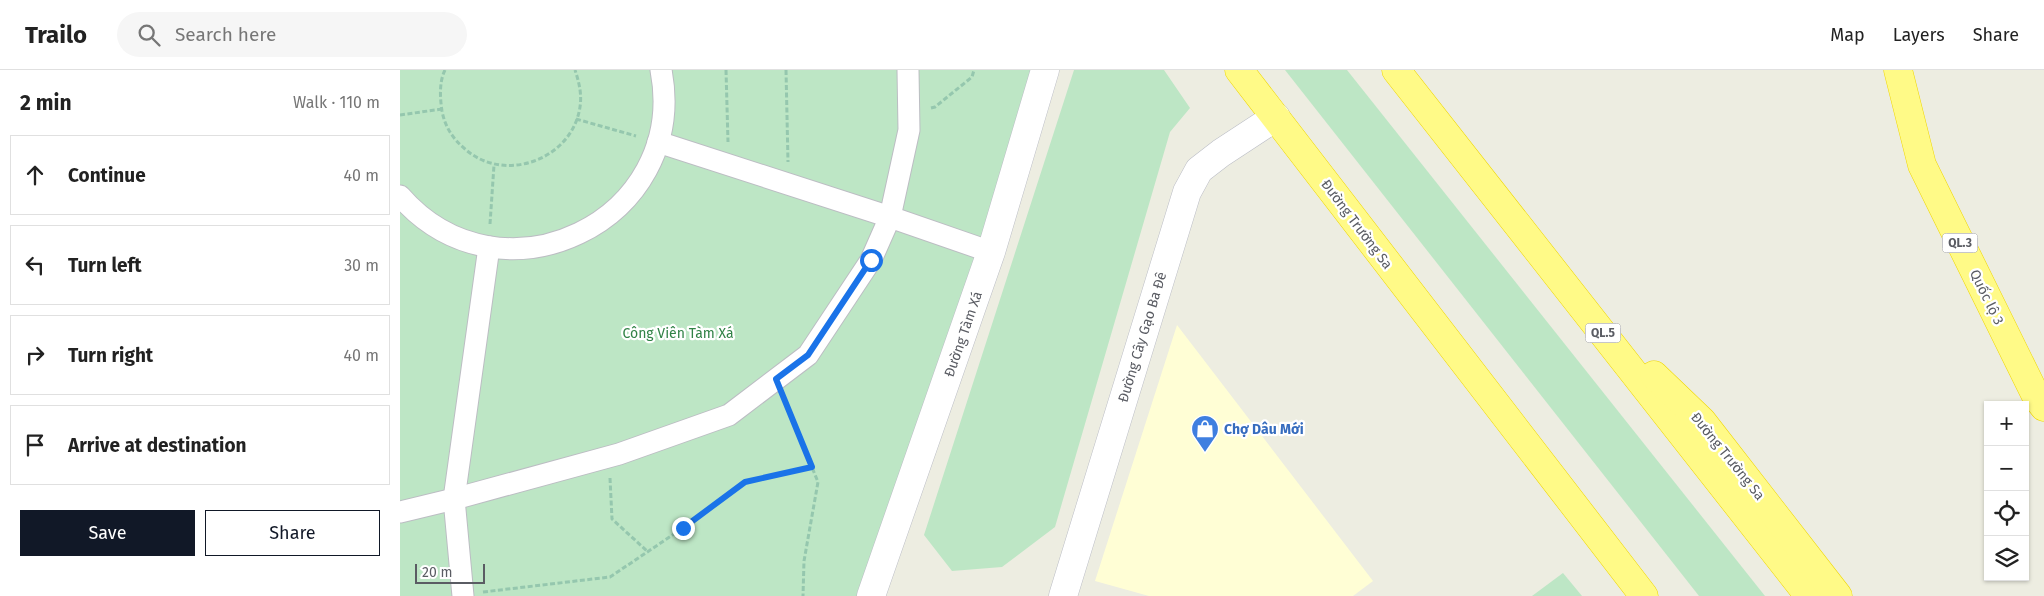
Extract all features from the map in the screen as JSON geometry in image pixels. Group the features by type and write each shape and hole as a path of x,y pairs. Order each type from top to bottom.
{"highway":[{"name":"Đường Trường Sa","path":"1239,70 1644,596"},
{"name":"Đường Trường Sa","path":"1396,70 1808,596"},
{"name":"Quốc lộ 3","path":"1898,70 1922,165 2042,400"},
{"name":"Đường Trường Sa","path":"1584,308 1702,420 1838,596"},
{"name":"Đường Trường Sa","path":"1475,377 1540,488 1623,596"}],"street":[{"path":"400,196 411,209 434,227 461,240 489,247 516,249 543,246 569,239 593,226 615,210 633,190 648,167 658,142 664,114 664,86 660,70"},
{"path":"400,512 608,458 729,415 808,355 871,260 890,217 909,130 908,70"},
{"name":"Đường Tàm Xá","path":"871,596 992,252 1045,70"},
{"name":"Đường Cây Gạo Ba Đê","path":"1063,596 1186,192 1199,170 1221,153 1276,118"},
{"path":"658,142 992,252"},
{"path":"463,595 454,499 489,247"}],"path":[{"path":"446,70 440,96 444,119 454,140 472,156 494,165 517,167 540,160 559,148 573,129 580,107 580,85 575,70"},
{"path":"726,70 729,166"},
{"path":"786,70 789,185"},
{"path":"909,112 935,107 972,76 974,70"},
{"path":"400,115 442,109"},
{"path":"576,119 658,142"},
{"path":"489,247 494,165"},
{"path":"776,379 818,482 804,561 803,596"},
{"path":"608,458 612,519 647,552"},
{"path":"463,595 610,576 745,482 812,467"}],"shaded area":[{"name":"Chợ Dâu Mới","path":"1177,325 1373,581 1353,596 1149,596 1095,581"}],"green space":[{"name":"Công Viên Tàm Xá","path":"400,70 1041,70 871,596 400,596"},
{"path":"1074,70 1164,70 1190,108 1170,132 1055,527 1002,567 952,571 924,535"},
{"path":"1285,70 1347,70 1765,596 1699,596"},
{"path":"1563,573 1582,596 1532,596"}],"place":[{"name":"Chợ Dâu Mới","path":"1205,453"}],"route":[{"path":"683,528 745,482 812,467 776,379 808,355 871,260"}]}
